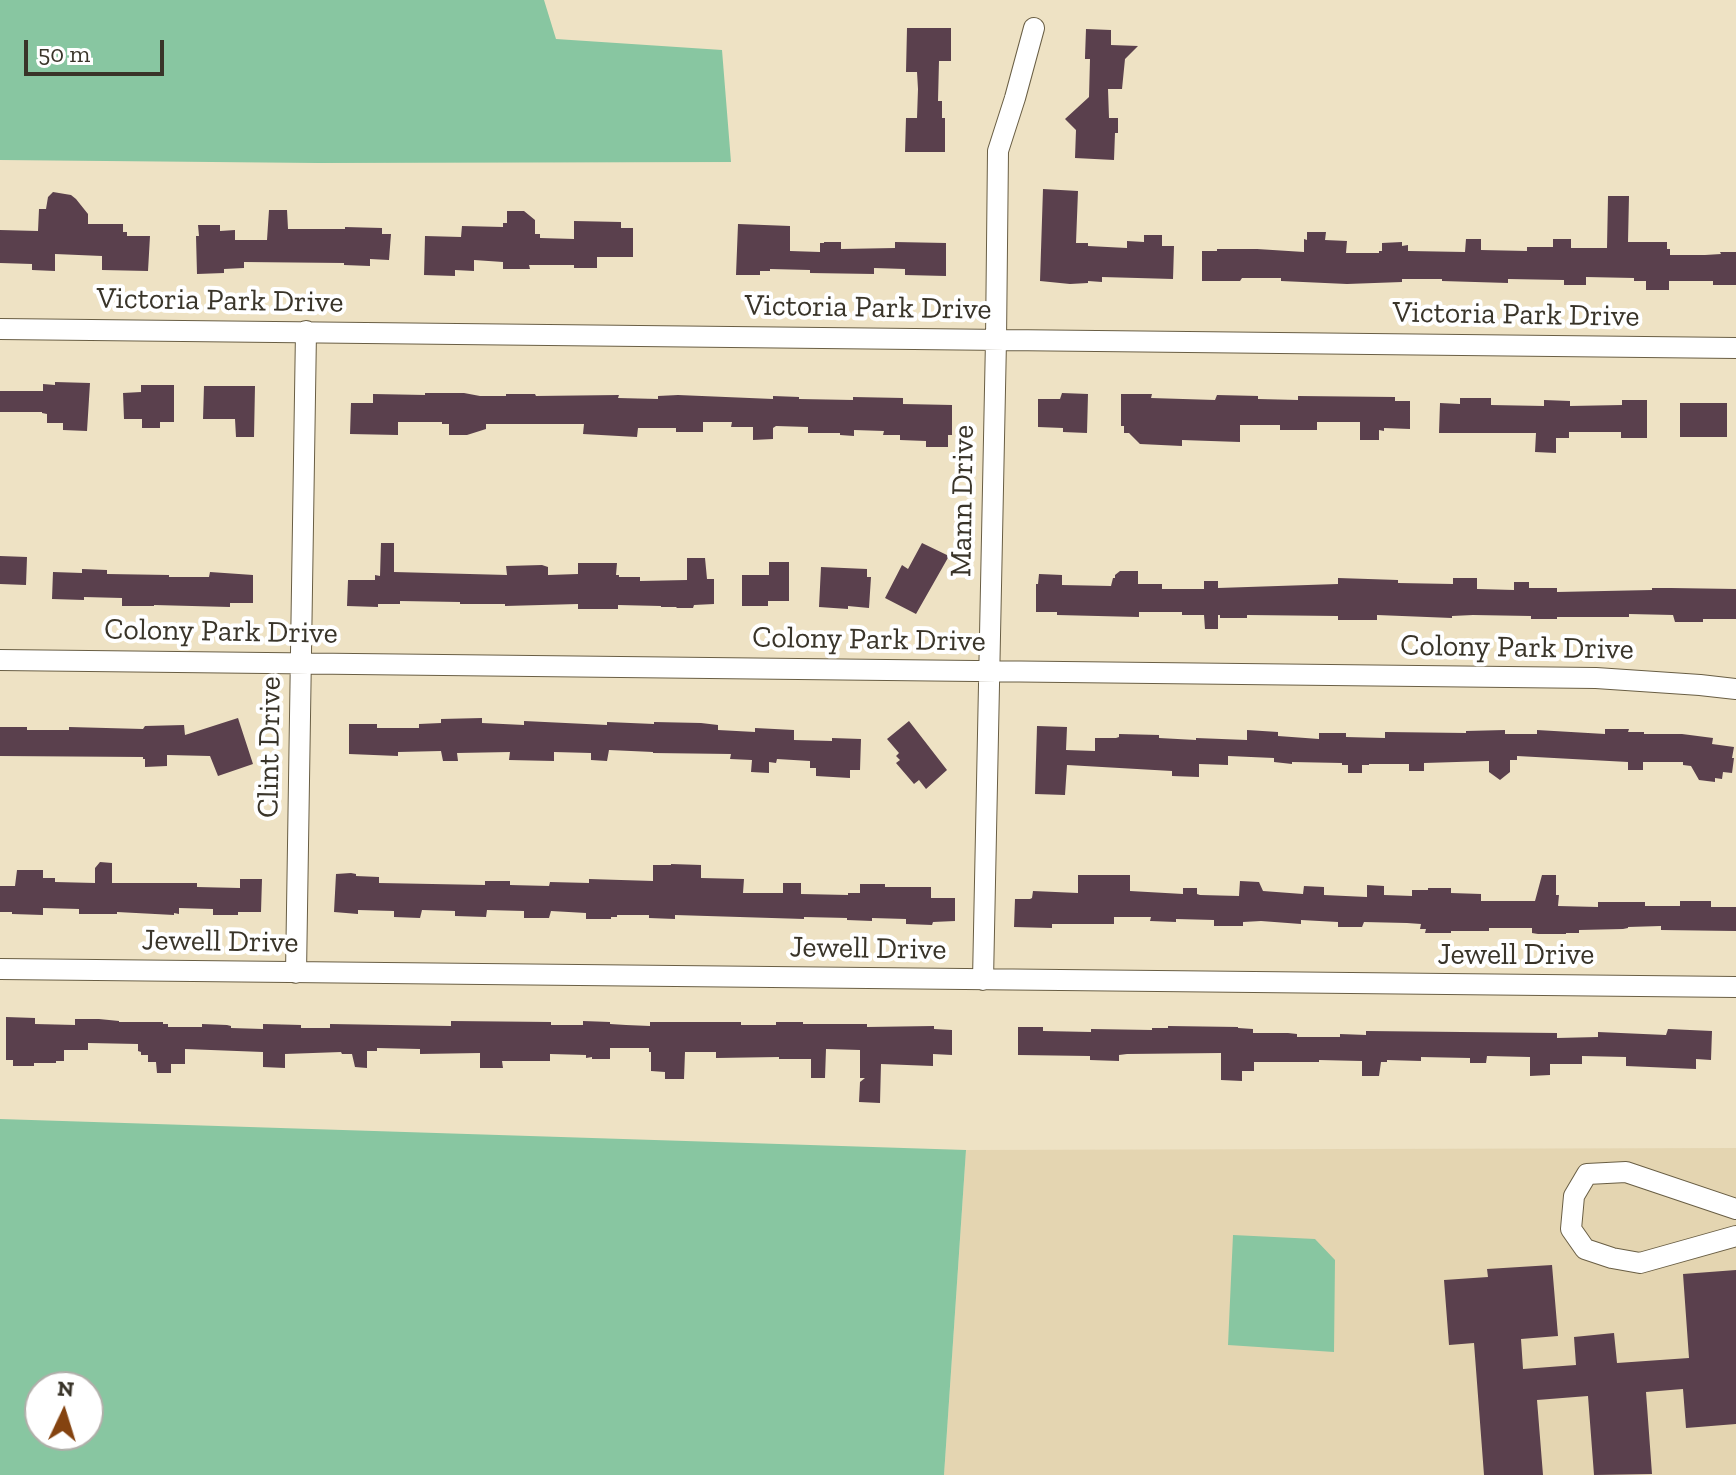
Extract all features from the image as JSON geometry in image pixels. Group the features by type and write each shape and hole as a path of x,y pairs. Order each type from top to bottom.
{"street":[{"name":"Mann Drive","path":"983,980 998,151 1034,28"},
{"name":"Victoria Park Drive","path":"0,329 1736,348"},
{"name":"Clint Drive","path":"296,973 306,331"},
{"name":"Colony Park Drive","path":"0,660 1596,678 1736,689"},
{"name":"Jewell Drive","path":"0,969 1736,987"},
{"path":"1736,1209 1626,1172 1587,1174 1574,1196 1571,1229 1585,1249 1640,1263 1736,1236"}],"shaded area":[{"path":"1736,1148 1736,1475 944,1475 966,1150"}],"green space":[{"path":"0,0 544,0 556,39 722,50 731,162 0,160"},
{"path":"0,1119 966,1150 944,1475 0,1475"},
{"path":"1233,1235 1315,1239 1335,1260 1334,1352 1228,1345"}],"building":[{"path":"907,28 951,28 951,61 939,61 938,101 942,101 942,118 945,118 945,152 905,152 906,118 917,118 918,89 917,72 906,72"},
{"path":"1086,29 1111,30 1111,45 1138,46 1125,59 1122,89 1108,89 1109,118 1118,118 1114,160 1075,158 1076,130 1065,119 1089,97 1090,59 1085,59"},
{"path":"1043,189 1078,191 1076,243 1127,248 1127,241 1144,242 1144,235 1162,235 1162,246 1174,246 1173,279 1102,277 1102,282 1070,284 1040,281"},
{"path":"53,192 76,199 88,214 88,224 123,224 123,232 127,232 127,236 150,236 148,271 102,270 102,256 55,254 55,271 32,270 32,264 0,263 0,230 38,231 39,209 46,209 48,197"},
{"path":"1608,196 1629,196 1628,242 1667,242 1670,255 1736,252 1736,285 1713,285 1713,281 1669,281 1669,290 1646,290 1646,281 1634,281 1634,278 1586,277 1586,285 1564,285 1564,280 1508,279 1508,283 1442,279 1347,284 1281,281 1281,278 1202,281 1202,251 1257,249 1304,252 1307,232 1326,232 1325,240 1347,241 1346,253 1379,253 1382,243 1402,242 1402,246 1408,245 1408,251 1465,252 1466,239 1481,239 1481,250 1527,251 1527,247 1553,247 1553,239 1571,239 1571,248 1607,248"},
{"path":"269,210 287,210 288,229 382,228 382,234 391,234 389,260 370,259 370,266 244,262 244,268 224,269 224,273 197,274 198,225 220,225 220,231 235,230 235,240 267,240"},
{"path":"507,211 524,211 535,220 535,234 540,234 540,238 574,239 574,221 621,222 621,228 633,228 633,257 597,257 597,268 529,265 530,269 503,269 503,262 474,260 474,271 455,270 455,276 424,275 425,236 461,237 462,226 503,227 503,223 507,223"},
{"path":"738,224 790,226 790,251 820,252 820,243 824,242 841,242 841,249 895,248 895,242 946,243 946,276 905,275 905,269 874,268 874,274 770,269 760,271 760,275 736,275"},
{"path":"55,382 90,383 87,431 63,430 63,423 47,423 47,414 42,412 0,412 0,391 43,391 43,384 55,385"},
{"path":"141,385 174,385 174,422 160,422 160,428 142,428 142,419 124,419 123,393 141,392"},
{"path":"204,386 255,386 254,437 236,437 235,419 203,419"},
{"path":"1062,393 1088,394 1087,433 1038,427 1038,399 1060,399"},
{"path":"373,394 480,396 619,395 618,398 658,399 658,396 678,395 773,399 773,396 853,400 853,397 903,398 903,404 952,405 952,435 948,435 948,447 926,447 926,441 900,440 900,435 883,435 884,431 854,430 854,436 808,433 808,427 776,426 773,428 773,439 753,440 753,427 731,427 732,422 703,422 703,432 638,428 637,437 583,434 584,424 486,424 486,429 467,435 449,435 449,424 442,422 398,422 398,435 350,434 351,403 373,403"},
{"path":"1121,394 1215,400 1217,395 1298,400 1298,396 1395,397 1395,401 1410,401 1410,429 1384,428 1384,431 1379,430 1379,440 1360,440 1360,422 1317,422 1317,430 1280,430 1280,425 1240,425 1240,442 1182,440 1182,446 1140,444 1129,433 1124,433 1124,426 1121,426"},
{"path":"1460,398 1491,398 1491,405 1544,406 1544,400 1570,401 1570,406 1622,405 1622,400 1647,400 1647,438 1621,438 1621,432 1569,432 1569,438 1556,438 1556,453 1535,452 1536,433 1439,433 1440,403 1460,404"},
{"path":"1680,403 1727,403 1727,437 1680,437"},
{"path":"381,543 394,543 394,572 507,575 506,566 542,565 548,567 548,575 578,574 578,563 617,563 616,575 619,577 640,577 640,581 687,580 687,558 705,558 707,579 714,579 714,604 694,605 693,608 618,605 618,609 578,609 578,604 505,606 400,601 400,604 378,604 378,607 347,606 348,580 375,580 375,575 380,576"},
{"path":"922,543 949,556 916,614 885,598 902,565 908,569"},
{"path":"0,556 27,557 26,585 0,584"},
{"path":"769,562 789,562 789,601 768,601 768,606 742,606 742,575 769,575"},
{"path":"821,567 867,569 867,577 871,577 869,608 819,607"},
{"path":"82,569 107,570 107,574 169,577 209,577 210,572 253,575 253,603 230,603 230,607 122,606 122,598 52,599 53,572 82,573"},
{"path":"1120,571 1138,571 1138,584 1162,584 1162,589 1204,589 1204,581 1218,581 1218,588 1338,584 1338,578 1453,584 1453,578 1477,578 1477,589 1514,590 1514,582 1529,582 1529,588 1557,588 1557,592 1652,588 1736,589 1736,619 1675,622 1673,615 1629,614 1629,617 1557,619 1531,619 1531,616 1473,615 1452,618 1377,615 1377,620 1338,620 1338,616 1247,615 1247,618 1220,618 1218,615 1218,629 1205,629 1204,615 1182,615 1182,612 1139,612 1139,617 1036,612 1039,574 1062,575 1062,585 1111,586 1113,578"},
{"path":"238,718 253,764 218,776 210,756 167,755 167,766 145,767 143,757 0,756 0,727 69,730 69,727 143,729 145,726 184,725 185,735"},
{"path":"482,718 482,723 524,725 524,721 607,725 607,722 701,723 718,725 718,730 794,730 794,740 861,739 860,770 850,770 850,778 816,776 816,768 810,768 810,761 777,759 776,763 769,762 769,773 751,772 752,760 730,759 731,754 609,750 607,761 591,760 591,753 554,752 554,761 509,760 510,752 457,753 458,761 443,761 441,751 398,752 398,756 349,754 349,724 419,728 419,724 441,723 441,719"},
{"path":"909,721 947,770 926,789 919,780 914,784 896,763 900,760 896,756 899,753 887,739"},
{"path":"1037,726 1067,727 1066,750 1095,751 1095,738 1116,738 1119,734 1247,740 1247,730 1319,739 1319,733 1385,738 1385,732 1505,730 1505,734 1537,734 1537,730 1605,734 1605,729 1629,729 1628,732 1644,734 1713,738 1712,744 1734,747 1734,758 1732,773 1723,772 1722,779 1715,778 1715,782 1699,780 1691,766 1683,765 1683,762 1643,762 1643,770 1628,770 1628,762 1517,756 1517,760 1510,760 1510,772 1500,780 1489,772 1489,761 1424,763 1424,771 1409,771 1409,764 1369,764 1362,765 1362,773 1348,773 1348,765 1342,763 1292,764 1274,762 1274,758 1228,756 1228,765 1199,764 1199,777 1172,776 1172,771 1067,765 1065,795 1035,794"},
{"path":"100,862 112,863 112,883 197,883 197,887 240,888 240,879 262,879 261,912 213,915 213,909 179,908 179,914 174,915 79,914 79,909 43,908 43,915 0,912 0,886 15,886 17,870 43,870 43,878 55,878 55,882 95,883 95,868"},
{"path":"653,865 701,865 701,878 744,879 743,893 783,893 783,883 801,883 801,894 860,893 860,884 931,887 931,898 955,898 955,921 933,922 932,925 906,924 906,919 872,918 872,921 675,915 675,919 617,915 611,919 586,919 586,913 551,911 549,918 524,918 524,911 487,910 486,917 455,916 455,911 422,910 420,918 394,917 394,911 334,912 336,874 379,877 379,883 485,885 485,881 510,881 510,885 549,886 550,882 589,883 589,879 653,881"},
{"path":"1078,875 1130,875 1130,891 1183,894 1183,888 1197,888 1200,895 1239,896 1240,881 1259,882 1263,891 1303,894 1304,886 1324,887 1324,895 1367,897 1367,885 1384,886 1384,895 1412,896 1412,890 1451,888 1451,893 1481,894 1481,901 1535,901 1542,875 1556,875 1558,906 1598,907 1598,902 1645,902 1645,906 1680,906 1680,901 1711,901 1711,907 1736,907 1736,931 1661,930 1661,926 1579,930 1579,933 1566,934 1532,933 1532,928 1425,933 1426,929 1420,929 1421,924 1407,923 1364,922 1362,927 1338,927 1338,922 1301,920 1301,924 1261,921 1243,922 1243,926 1214,926 1214,920 1150,921 1151,917 1114,917 1114,924 1014,927 1015,899 1030,899 1033,891 1078,893"},
{"path":"6,1017 35,1018 35,1024 75,1025 75,1019 99,1019 163,1022 168,1027 202,1027 202,1024 263,1029 263,1024 301,1025 301,1028 330,1028 330,1024 451,1026 451,1021 551,1022 551,1025 583,1025 583,1021 650,1026 650,1022 776,1025 776,1022 803,1022 867,1024 867,1027 934,1026 934,1029 952,1030 952,1055 933,1054 933,1066 881,1064 880,1103 859,1102 860,1082 865,1078 860,1078 860,1050 826,1049 825,1078 811,1078 811,1059 716,1058 716,1052 685,1052 684,1079 665,1079 665,1072 651,1071 649,1048 610,1048 610,1059 550,1054 550,1061 502,1061 503,1068 480,1068 480,1053 420,1054 420,1049 377,1048 377,1051 367,1051 367,1068 355,1067 352,1054 341,1052 285,1054 285,1068 263,1067 263,1052 185,1049 185,1064 171,1064 171,1073 157,1073 156,1062 148,1062 148,1055 141,1055 138,1044 88,1043 88,1050 64,1050 64,1061 13,1066 13,1060 6,1060"},
{"path":"1168,1026 1238,1027 1253,1029 1253,1033 1288,1033 1297,1034 1297,1037 1366,1035 1366,1031 1557,1033 1557,1038 1598,1037 1598,1032 1666,1035 1668,1029 1712,1031 1711,1060 1696,1059 1696,1069 1626,1066 1626,1057 1582,1056 1582,1064 1550,1064 1550,1075 1530,1076 1530,1057 1487,1056 1486,1063 1470,1063 1470,1058 1387,1060 1381,1062 1379,1076 1362,1076 1362,1061 1254,1062 1254,1071 1242,1071 1242,1081 1221,1080 1221,1053 1127,1054 1119,1055 1119,1061 1090,1060 1090,1056 1018,1055 1018,1027 1091,1032 1091,1029 1152,1030"},
{"path":"1552,1265 1558,1336 1521,1339 1523,1369 1576,1365 1574,1337 1614,1333 1617,1363 1689,1358 1683,1274 1736,1270 1736,1424 1686,1428 1683,1389 1646,1392 1652,1474 1594,1475 1588,1396 1537,1400 1543,1475 1484,1475 1474,1343 1449,1345 1444,1280 1488,1277 1487,1269"}]}
